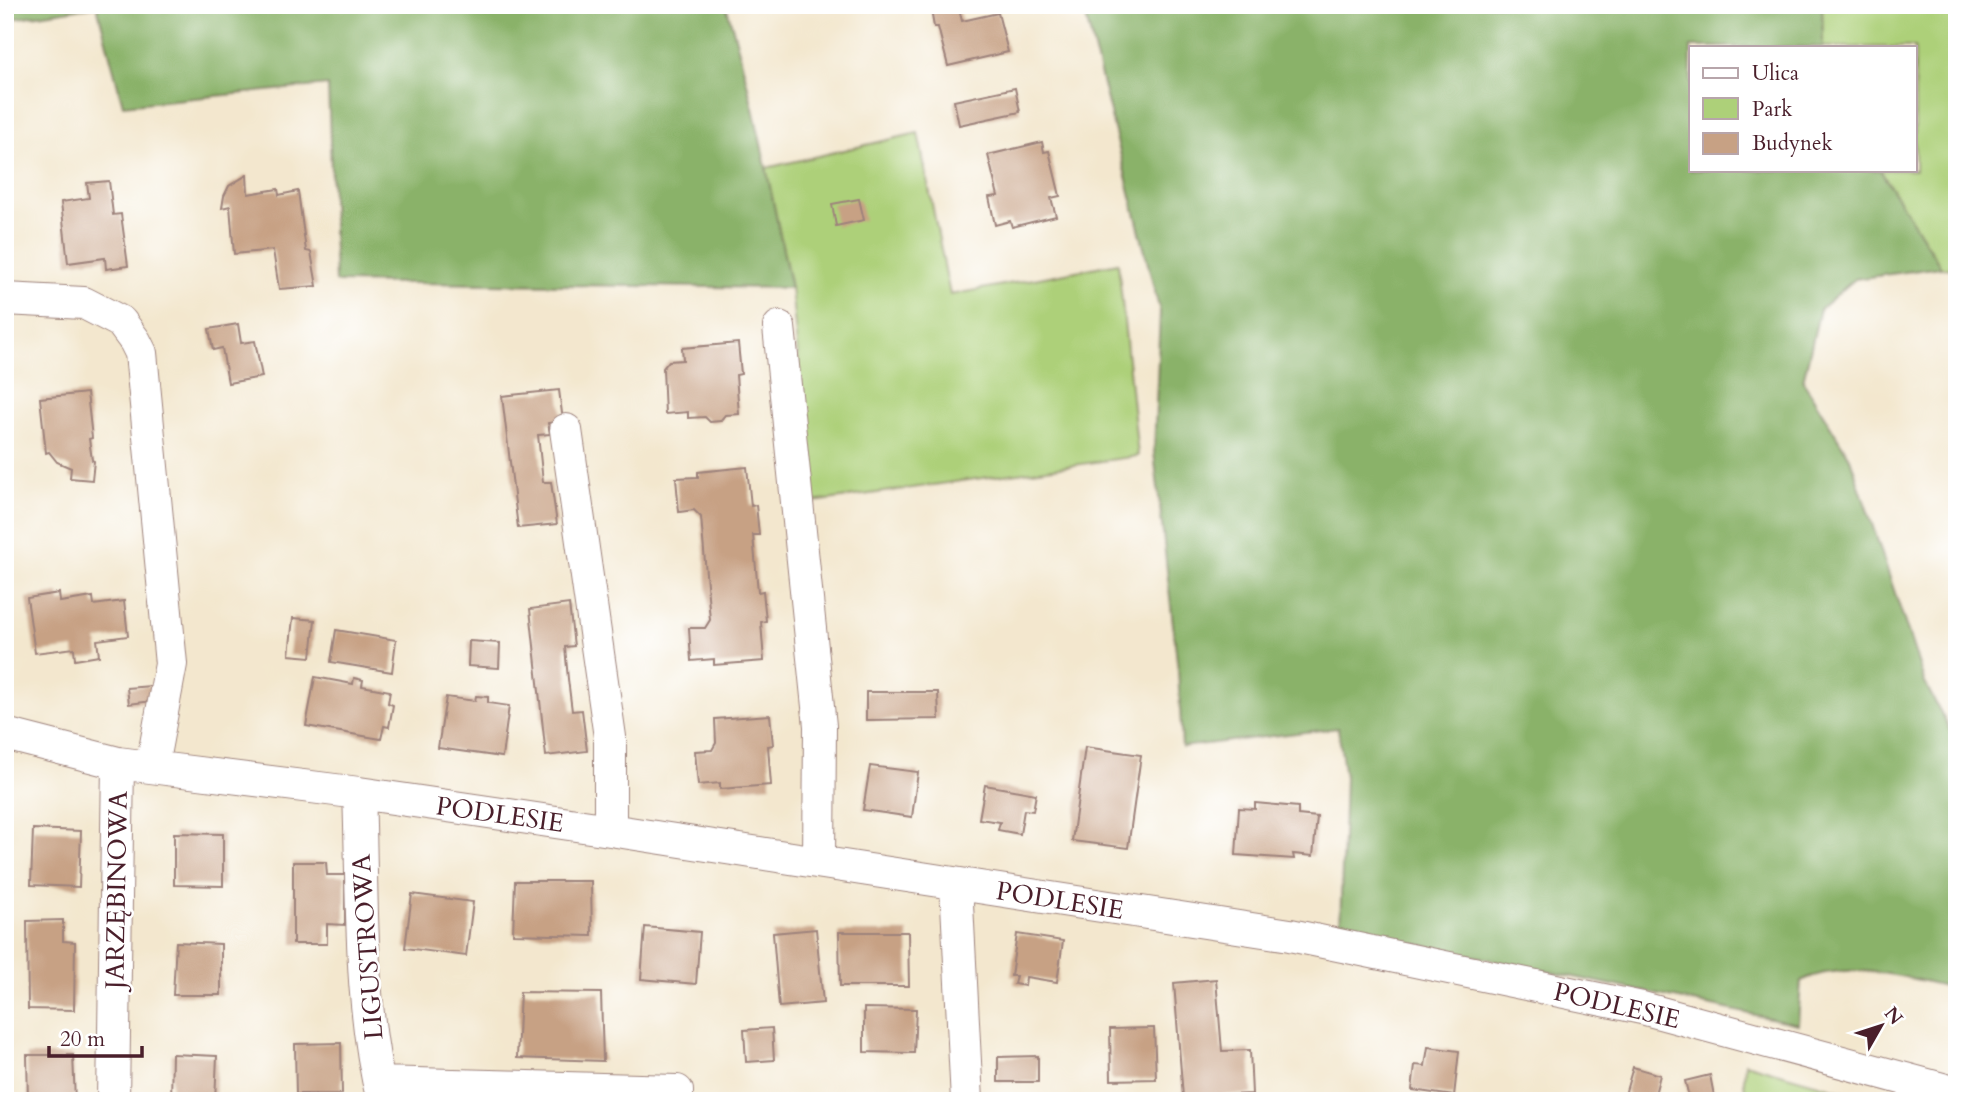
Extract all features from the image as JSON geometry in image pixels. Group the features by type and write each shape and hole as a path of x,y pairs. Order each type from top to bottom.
{"street":[{"path":"5,299 84,303 121,322 141,353 171,664 152,766"},
{"path":"779,327 820,726 819,863"},
{"path":"566,430 610,737 610,830"},
{"name":"PODLESIE","path":"5,734 118,763 359,793 1290,935 1601,999 1957,1093"},
{"name":"JARZĘBINOWA","path":"113,1101 118,763"},
{"name":"LIGUSTROWA","path":"359,793 361,905 367,995 381,1092"},
{"path":"956,884 967,1101"},
{"path":"381,1092 677,1090 677,1101"}],"green space":[{"path":"5,5 726,5 754,111 791,288 335,282 328,85 123,105 97,6 5,20"},
{"path":"1083,5 1822,5 1823,46 1689,46 1689,172 1881,172 1941,267 1855,279 1820,309 1803,381 1850,458 1925,683 1957,743 1957,989 1878,973 1838,971 1819,975 1801,981 1798,1024 1340,928 1345,777 1338,728 1182,747 1178,670 1154,452 1160,312"},
{"path":"1822,5 1957,5 1957,270 1941,267 1881,172 1916,172 1916,46 1823,46"},
{"path":"918,133 950,295 1118,263 1138,456 813,502 791,288 766,168"},
{"path":"1745,1063 1878,1101 1746,1101"}],"building":[{"path":"958,5 962,21 998,13 1008,52 948,66 931,10"},
{"path":"1015,88 1020,112 959,125 954,101"},
{"path":"1042,142 1044,152 1049,151 1060,196 1051,198 1056,216 1012,227 1010,221 995,225 989,197 998,196 988,155"},
{"path":"247,175 248,194 278,189 279,195 298,191 306,251 311,252 317,286 279,289 273,250 234,254 230,206 222,208 229,186"},
{"path":"109,181 113,215 121,214 128,266 106,269 105,258 68,263 61,202 89,198 87,183"},
{"path":"859,199 864,220 836,226 832,204"},
{"path":"7,217 12,260 5,261 5,218"},
{"path":"238,324 241,343 255,341 262,377 228,383 222,348 213,350 209,329"},
{"path":"738,343 741,374 736,375 739,414 725,415 720,421 710,422 705,417 688,418 688,412 665,414 663,368 669,361 683,360 682,348"},
{"path":"559,390 563,421 548,423 550,434 538,435 543,482 551,482 557,524 518,528 502,396"},
{"path":"87,393 92,438 89,439 94,461 92,480 70,478 71,468 57,462 49,452 46,453 40,398"},
{"path":"747,467 751,506 756,505 759,535 753,535 758,592 763,591 766,621 761,622 764,661 714,665 714,659 691,661 689,628 705,628 710,620 701,517 694,510 679,512 676,478 698,477 698,472"},
{"path":"59,593 60,602 93,597 94,605 124,601 128,636 97,640 99,656 75,660 74,648 35,653 27,598"},
{"path":"569,604 574,646 565,647 568,679 572,711 582,710 587,751 546,756 530,609"},
{"path":"293,618 315,620 311,657 289,655"},
{"path":"336,630 396,640 392,672 331,662"},
{"path":"469,641 500,643 499,668 468,666"},
{"path":"315,677 353,684 354,678 363,680 362,686 390,691 388,703 393,705 389,727 384,726 381,739 306,726"},
{"path":"151,686 153,701 129,704 127,688"},
{"path":"866,692 938,692 939,719 866,720"},
{"path":"476,696 488,697 488,703 509,706 502,757 438,748 446,697 475,701"},
{"path":"770,715 773,745 768,746 771,785 720,789 720,783 698,785 695,751 712,750 716,743 715,719"},
{"path":"1085,747 1141,755 1128,848 1072,841"},
{"path":"870,766 918,772 912,817 863,810"},
{"path":"985,785 1036,794 1033,811 1024,810 1020,834 998,830 1000,822 979,819"},
{"path":"1255,803 1298,807 1298,815 1317,817 1313,856 1293,854 1294,859 1236,855 1239,808 1255,809"},
{"path":"33,829 81,831 79,887 31,885"},
{"path":"174,833 223,834 223,886 174,885"},
{"path":"293,862 326,862 327,875 345,875 345,925 327,924 327,944 293,944"},
{"path":"515,881 591,881 592,936 513,934"},
{"path":"412,894 473,902 466,956 405,948"},
{"path":"63,920 63,941 75,942 74,1010 28,1009 27,921"},
{"path":"645,927 700,932 696,984 641,979"},
{"path":"816,929 823,1003 779,1007 773,933"},
{"path":"839,932 908,932 909,986 840,986"},
{"path":"1017,934 1063,941 1057,982 1026,977 1025,986 1014,984 1016,976 1011,976"},
{"path":"176,942 221,944 221,995 173,995"},
{"path":"1216,979 1222,1051 1250,1050 1252,1094 1183,1097 1174,983"},
{"path":"520,992 601,993 603,1061 517,1058"},
{"path":"864,1008 916,1009 914,1053 864,1052"},
{"path":"772,1028 774,1060 746,1062 744,1030"},
{"path":"1154,1028 1156,1079 1111,1080 1110,1029"},
{"path":"341,1043 342,1094 296,1094 295,1044"},
{"path":"1428,1047 1459,1051 1454,1096 1412,1090 1415,1065 1425,1066"},
{"path":"172,1054 217,1056 215,1101 171,1101"},
{"path":"27,1055 73,1055 75,1101 28,1101"},
{"path":"1038,1056 1038,1082 998,1082 998,1057"},
{"path":"1633,1067 1660,1075 1654,1098 1656,1101 1632,1101 1626,1091"},
{"path":"1710,1075 1715,1101 1690,1101 1685,1081"}]}
